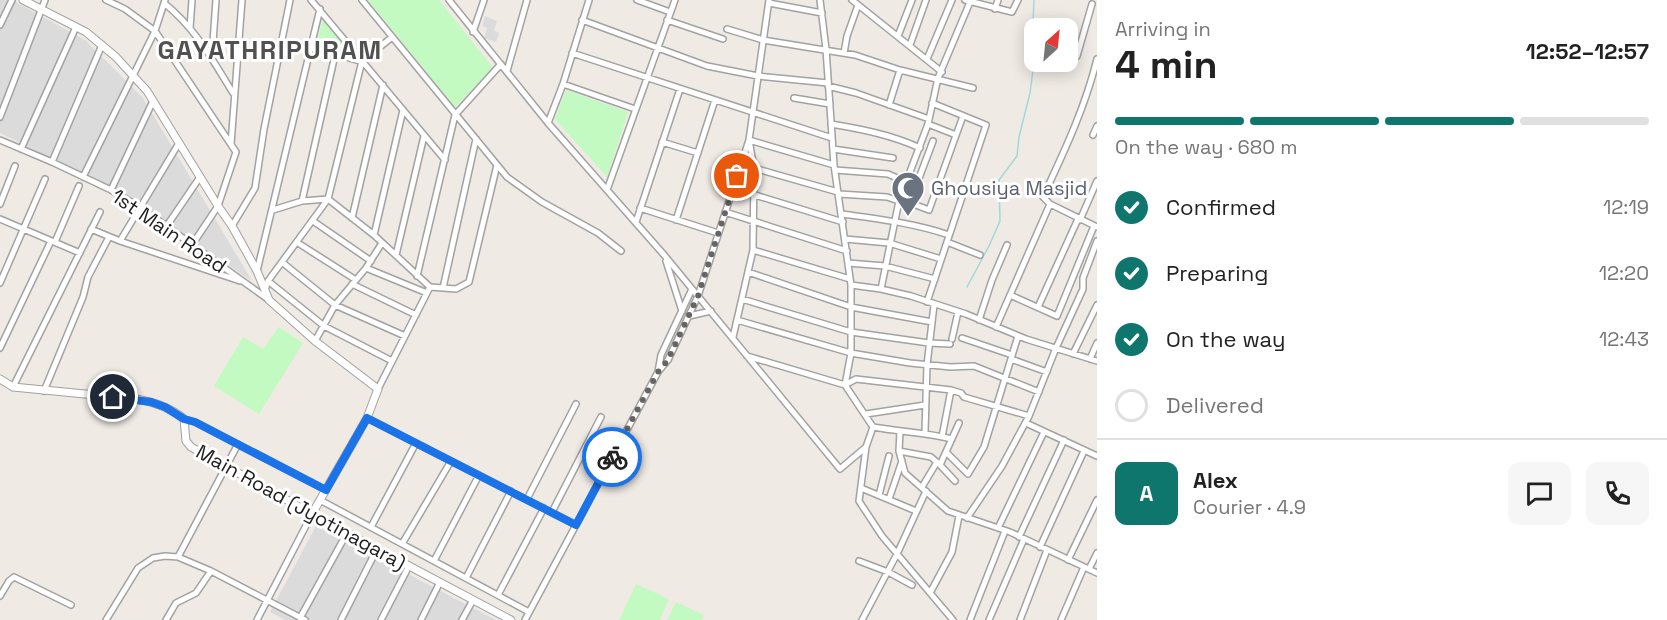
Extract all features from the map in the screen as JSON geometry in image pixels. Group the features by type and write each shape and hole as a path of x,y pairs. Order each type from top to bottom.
{"street":[{"path":"0,26 12,0"},
{"path":"23,0 86,32 116,57 134,76 153,101 232,226 257,271 268,300 315,341 378,389"},
{"path":"0,117 45,0"},
{"path":"106,0 125,9 155,31 236,155 218,206 192,245"},
{"path":"125,9 127,0"},
{"path":"190,28 192,0"},
{"path":"212,58 216,0"},
{"path":"231,146 242,0"},
{"path":"232,226 255,188 264,129 290,0"},
{"path":"311,0 445,160"},
{"path":"362,0 507,177 542,202 598,233 621,251"},
{"path":"473,32 484,0"},
{"path":"507,71 527,0"},
{"path":"548,123 589,0"},
{"path":"637,0 670,12"},
{"path":"607,190 675,0"},
{"path":"820,0 835,167 851,282 851,353 845,385"},
{"path":"852,0 942,72"},
{"path":"898,36 912,0"},
{"path":"910,45 926,0"},
{"path":"927,59 952,0"},
{"path":"995,9 998,0"},
{"path":"881,289 900,200 929,122 938,78 967,1 1014,12 1018,0"},
{"path":"450,1 548,123 665,256 840,469 866,447"},
{"path":"525,620 658,372 668,360 698,296 749,140 769,1 822,14"},
{"path":"83,177 155,31 164,2 190,28 212,58 234,95"},
{"path":"1078,53 1093,4"},
{"path":"844,53 847,36 858,5"},
{"path":"257,271 320,9"},
{"path":"582,20 707,66 758,76 828,85 889,105 956,135"},
{"path":"667,20 723,39"},
{"path":"21,149 76,27"},
{"path":"727,29 764,40 844,53 973,88"},
{"path":"265,290 268,281 328,199 362,62 391,38"},
{"path":"52,162 102,45"},
{"path":"310,47 362,62"},
{"path":"572,53 832,138"},
{"path":"302,201 335,55"},
{"path":"1011,295 1057,316 1096,227 1050,204 1043,197 1074,129 1097,63"},
{"path":"417,276 455,115 501,64"},
{"path":"889,105 900,70"},
{"path":"562,84 635,109"},
{"path":"352,218 383,85"},
{"path":"1090,86 1097,88"},
{"path":"636,222 680,89"},
{"path":"794,98 830,104"},
{"path":"676,220 715,100"},
{"path":"111,190 153,101"},
{"path":"927,302 986,125 932,103"},
{"path":"374,235 403,110"},
{"path":"754,168 839,193 887,197 910,202 928,210 963,116"},
{"path":"831,124 857,128 920,148"},
{"path":"1093,135 1097,126"},
{"path":"396,255 424,136"},
{"path":"443,288 476,139"},
{"name":"1st Main Road","path":"0,140 111,190 141,207 268,300"},
{"path":"749,140 835,167 888,174 906,182"},
{"path":"733,337 753,250 755,195 754,168 749,140"},
{"path":"910,202 933,141"},
{"path":"662,142 698,153"},
{"path":"120,241 179,143"},
{"path":"833,148 893,158"},
{"path":"366,267 428,290 456,289 470,282 497,165"},
{"path":"0,204 15,166"},
{"path":"166,227 200,177"},
{"path":"0,283 45,179"},
{"path":"1038,307 1097,182"},
{"path":"0,348 79,186"},
{"path":"755,195 843,222"},
{"path":"273,210 302,201 328,199 396,255 428,290"},
{"path":"996,327 1050,204"},
{"path":"640,208 718,233"},
{"path":"13,387 100,212"},
{"path":"725,212 847,251"},
{"path":"842,214 894,221 929,228 949,235"},
{"path":"0,219 80,253"},
{"path":"313,221 371,261"},
{"path":"91,230 245,283"},
{"path":"44,392 83,297 88,277 109,237"},
{"path":"845,239 889,243 941,259"},
{"path":"967,518 1002,466 1026,423 1083,289 1083,278 1097,241"},
{"path":"947,242 981,255"},
{"path":"298,243 354,282 416,315"},
{"path":"315,341 335,305 371,261 382,243"},
{"path":"979,320 992,280 1007,245"},
{"path":"753,250 851,282 934,304 1018,336 1097,361"},
{"path":"665,256 682,311"},
{"path":"282,262 335,305 405,336"},
{"path":"849,263 885,266 934,279"},
{"path":"748,272 851,307 932,322"},
{"path":"268,281 324,326 392,361"},
{"path":"658,372 661,355 692,289"},
{"path":"256,620 312,514 367,418 378,389 428,290"},
{"path":"742,299 851,332 929,343 951,341 958,312"},
{"path":"925,432 925,386 934,304"},
{"path":"1073,354 1097,305"},
{"path":"689,316 711,311"},
{"path":"737,320 851,353 927,365 974,366 1039,392"},
{"path":"946,452 968,474 984,447 1018,336"},
{"path":"962,338 1047,372"},
{"path":"1090,359 1097,343"},
{"path":"745,355 845,385 873,427 866,447 860,501 882,536 953,620"},
{"name":"Main Road (Jyotinagara)","path":"0,379 13,387 151,402 165,407 184,419 188,444 225,467 506,619"},
{"path":"845,385 856,379 951,390 961,393 964,397 1029,416"},
{"path":"942,437 951,390"},
{"path":"527,499 576,404"},
{"path":"866,414 925,405"},
{"path":"552,512 601,417"},
{"path":"367,418 576,525"},
{"path":"184,419 195,422 326,490"},
{"path":"863,620 897,554 924,489 946,452 959,423"},
{"path":"1026,423 1097,456"},
{"path":"873,427 925,432 952,440"},
{"path":"900,431 899,451 905,473 948,511 998,528 1097,573"},
{"path":"998,528 1044,432"},
{"path":"989,620 1021,538 1064,440"},
{"path":"371,527 416,442"},
{"path":"178,557 238,444"},
{"path":"899,451 931,457 955,480"},
{"path":"1040,547 1084,451"},
{"path":"879,495 889,456"},
{"path":"402,544 451,460"},
{"path":"889,499 902,461"},
{"path":"434,561 479,475"},
{"path":"861,488 916,511"},
{"path":"466,578 512,491"},
{"path":"320,500 530,612"},
{"path":"1068,560 1097,500"},
{"path":"498,595 544,508"},
{"path":"930,593 952,552 958,516"},
{"path":"970,620 1005,531"},
{"path":"105,620 138,568 153,558 165,556 178,557 211,571 303,619 347,533"},
{"path":"341,620 377,549"},
{"path":"1020,620 1047,550"},
{"path":"1061,620 1097,553"},
{"path":"859,561 888,572 912,585"},
{"path":"381,620 409,566"},
{"path":"166,620 176,603 196,593 211,571"},
{"path":"0,596 14,577 71,605"},
{"path":"421,620 440,582"},
{"path":"462,620 473,600"}],"shaded area":[{"path":"0,0 12,0 85,40 143,98 252,281 125,195 0,133"},
{"path":"485,16 497,21 494,30 499,33 496,42 484,38 487,28 482,26"},
{"path":"316,526 496,620 285,620 270,612"}],"green space":[{"path":"368,0 439,0 493,68 455,107"},
{"path":"323,19 357,59 316,46"},
{"path":"566,90 628,112 607,177 555,119"},
{"path":"279,327 303,343 259,414 214,386 243,337 263,349"},
{"path":"636,584 669,599 660,620 619,620"},
{"path":"676,602 704,615 702,620 667,620"}],"waterway":[{"path":"967,287 1000,221 999,180 1017,156 1035,55 1034,0"}],"way so far":[{"path":"612,457 658,372 668,360 698,296 737,176"}],"place":[{"name":"Ghousiya Masjid","path":"908,217"}],"district":[{"name":"GAYATHRIPURAM","path":"270,50"}],"route":[{"path":"113,397 136,399 165,407 184,419 195,422 326,490 367,418 576,525 612,457"}]}
